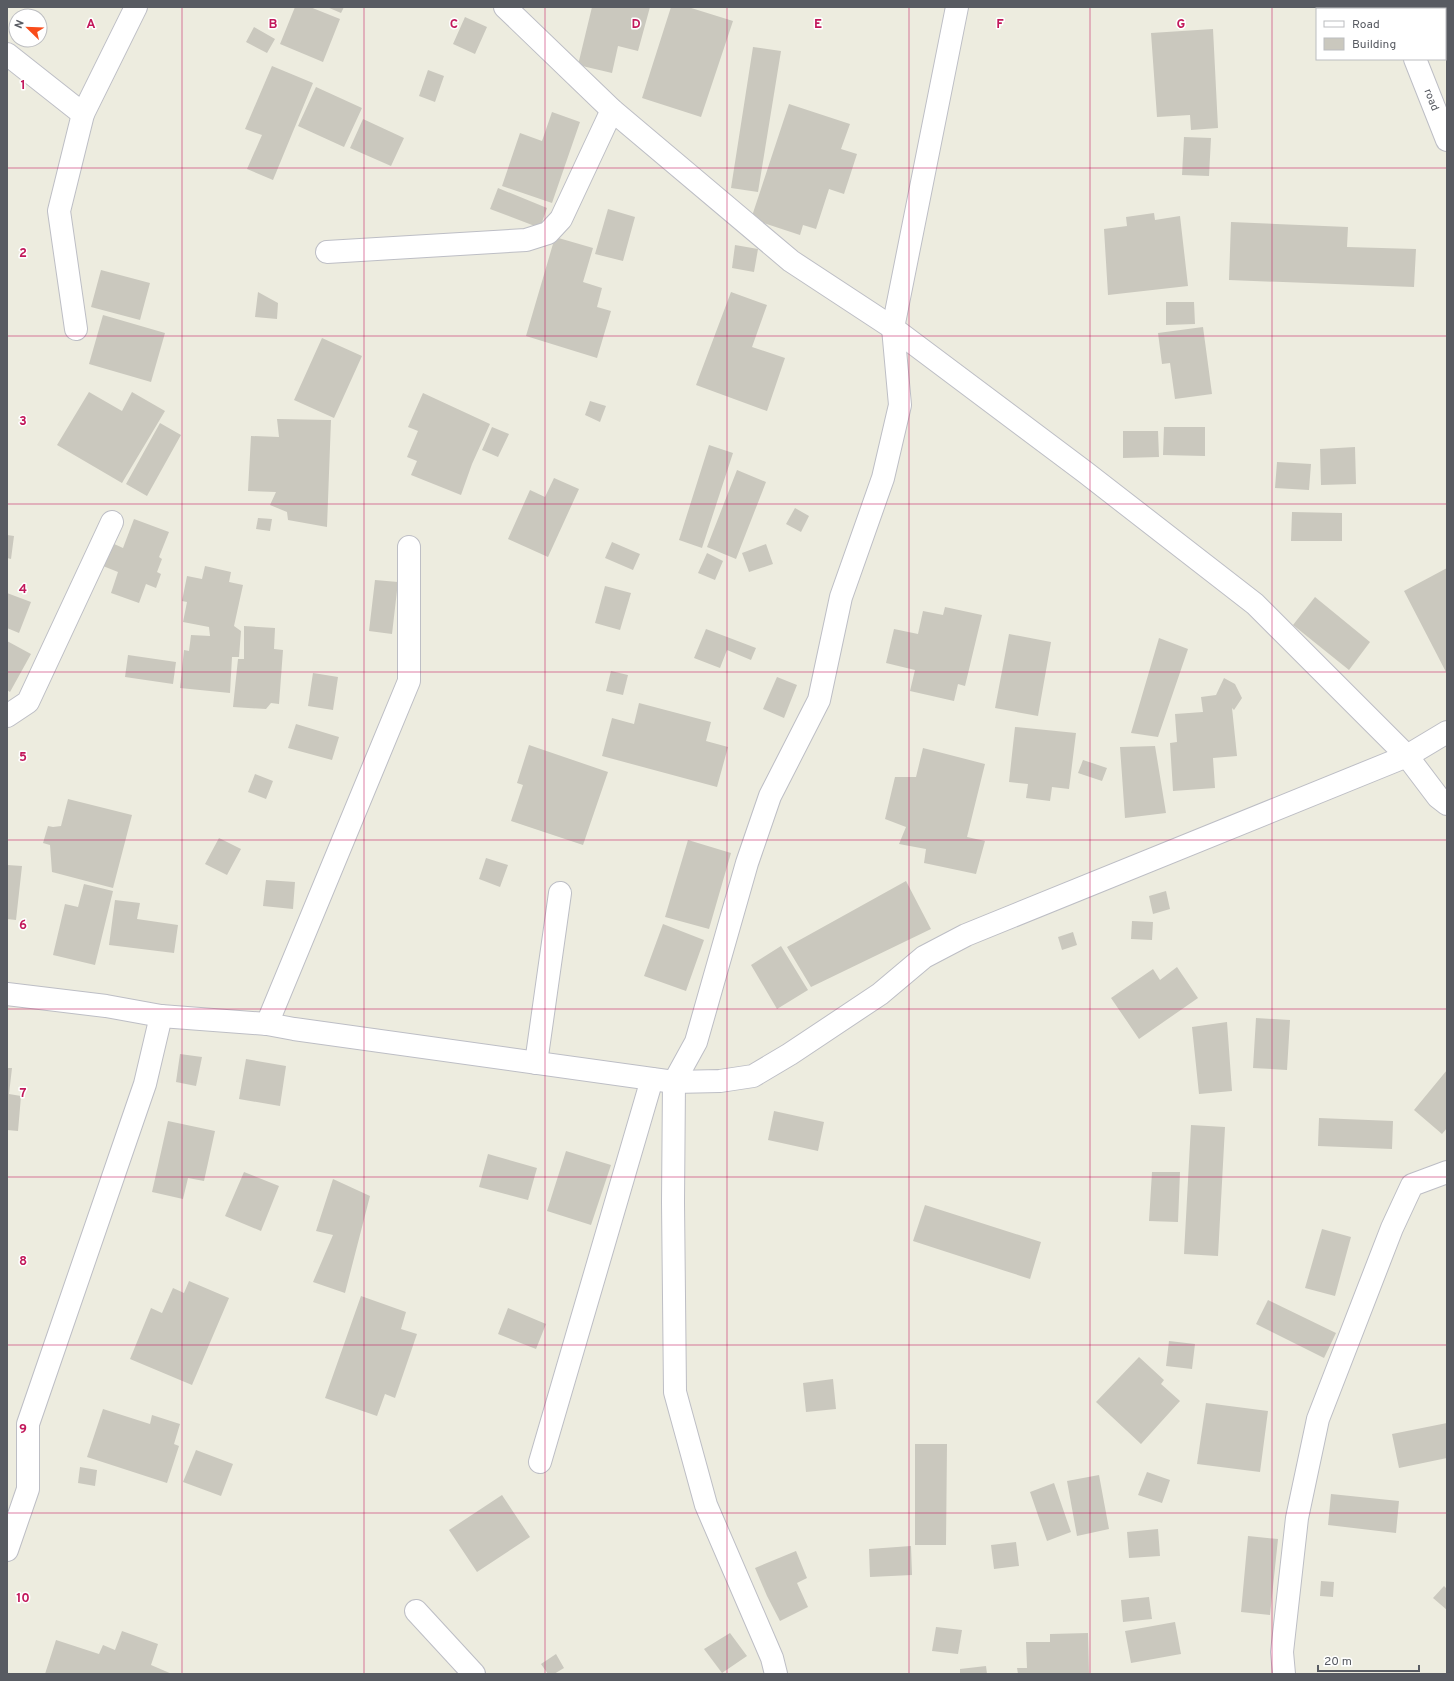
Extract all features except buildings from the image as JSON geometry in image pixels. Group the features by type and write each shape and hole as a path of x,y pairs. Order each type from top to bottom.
{"street":[{"path":"76,329 58,210 83,114 136,7"},
{"path":"505,7 612,110 791,261 893,328 1085,472 1255,604 1407,756 1438,797 1447,804"},
{"path":"776,1674 772,1658 706,1505 675,1392 673,1202 674,1082 696,1042 747,862 770,796 819,700 841,597 883,478 900,405 893,328 956,7"},
{"path":"7,54 83,114"},
{"name":"road","path":"1415,60 1447,140"},
{"path":"327,252 526,240 548,233 561,219 612,110"},
{"path":"7,716 28,702 112,522"},
{"path":"267,1024 409,681 410,547"},
{"path":"7,994 106,1006 161,1016 267,1024 674,1082 720,1081 752,1076 790,1054 880,994 924,957 966,935 1407,756 1447,732"},
{"path":"536,1063 560,893"},
{"path":"7,1550 28,1489 28,1424 144,1084 161,1016"},
{"path":"540,1462 652,1079"},
{"path":"1284,1674 1282,1652 1297,1518 1318,1419 1392,1228 1412,1186 1447,1172"},
{"path":"416,1611 474,1674"}]}
